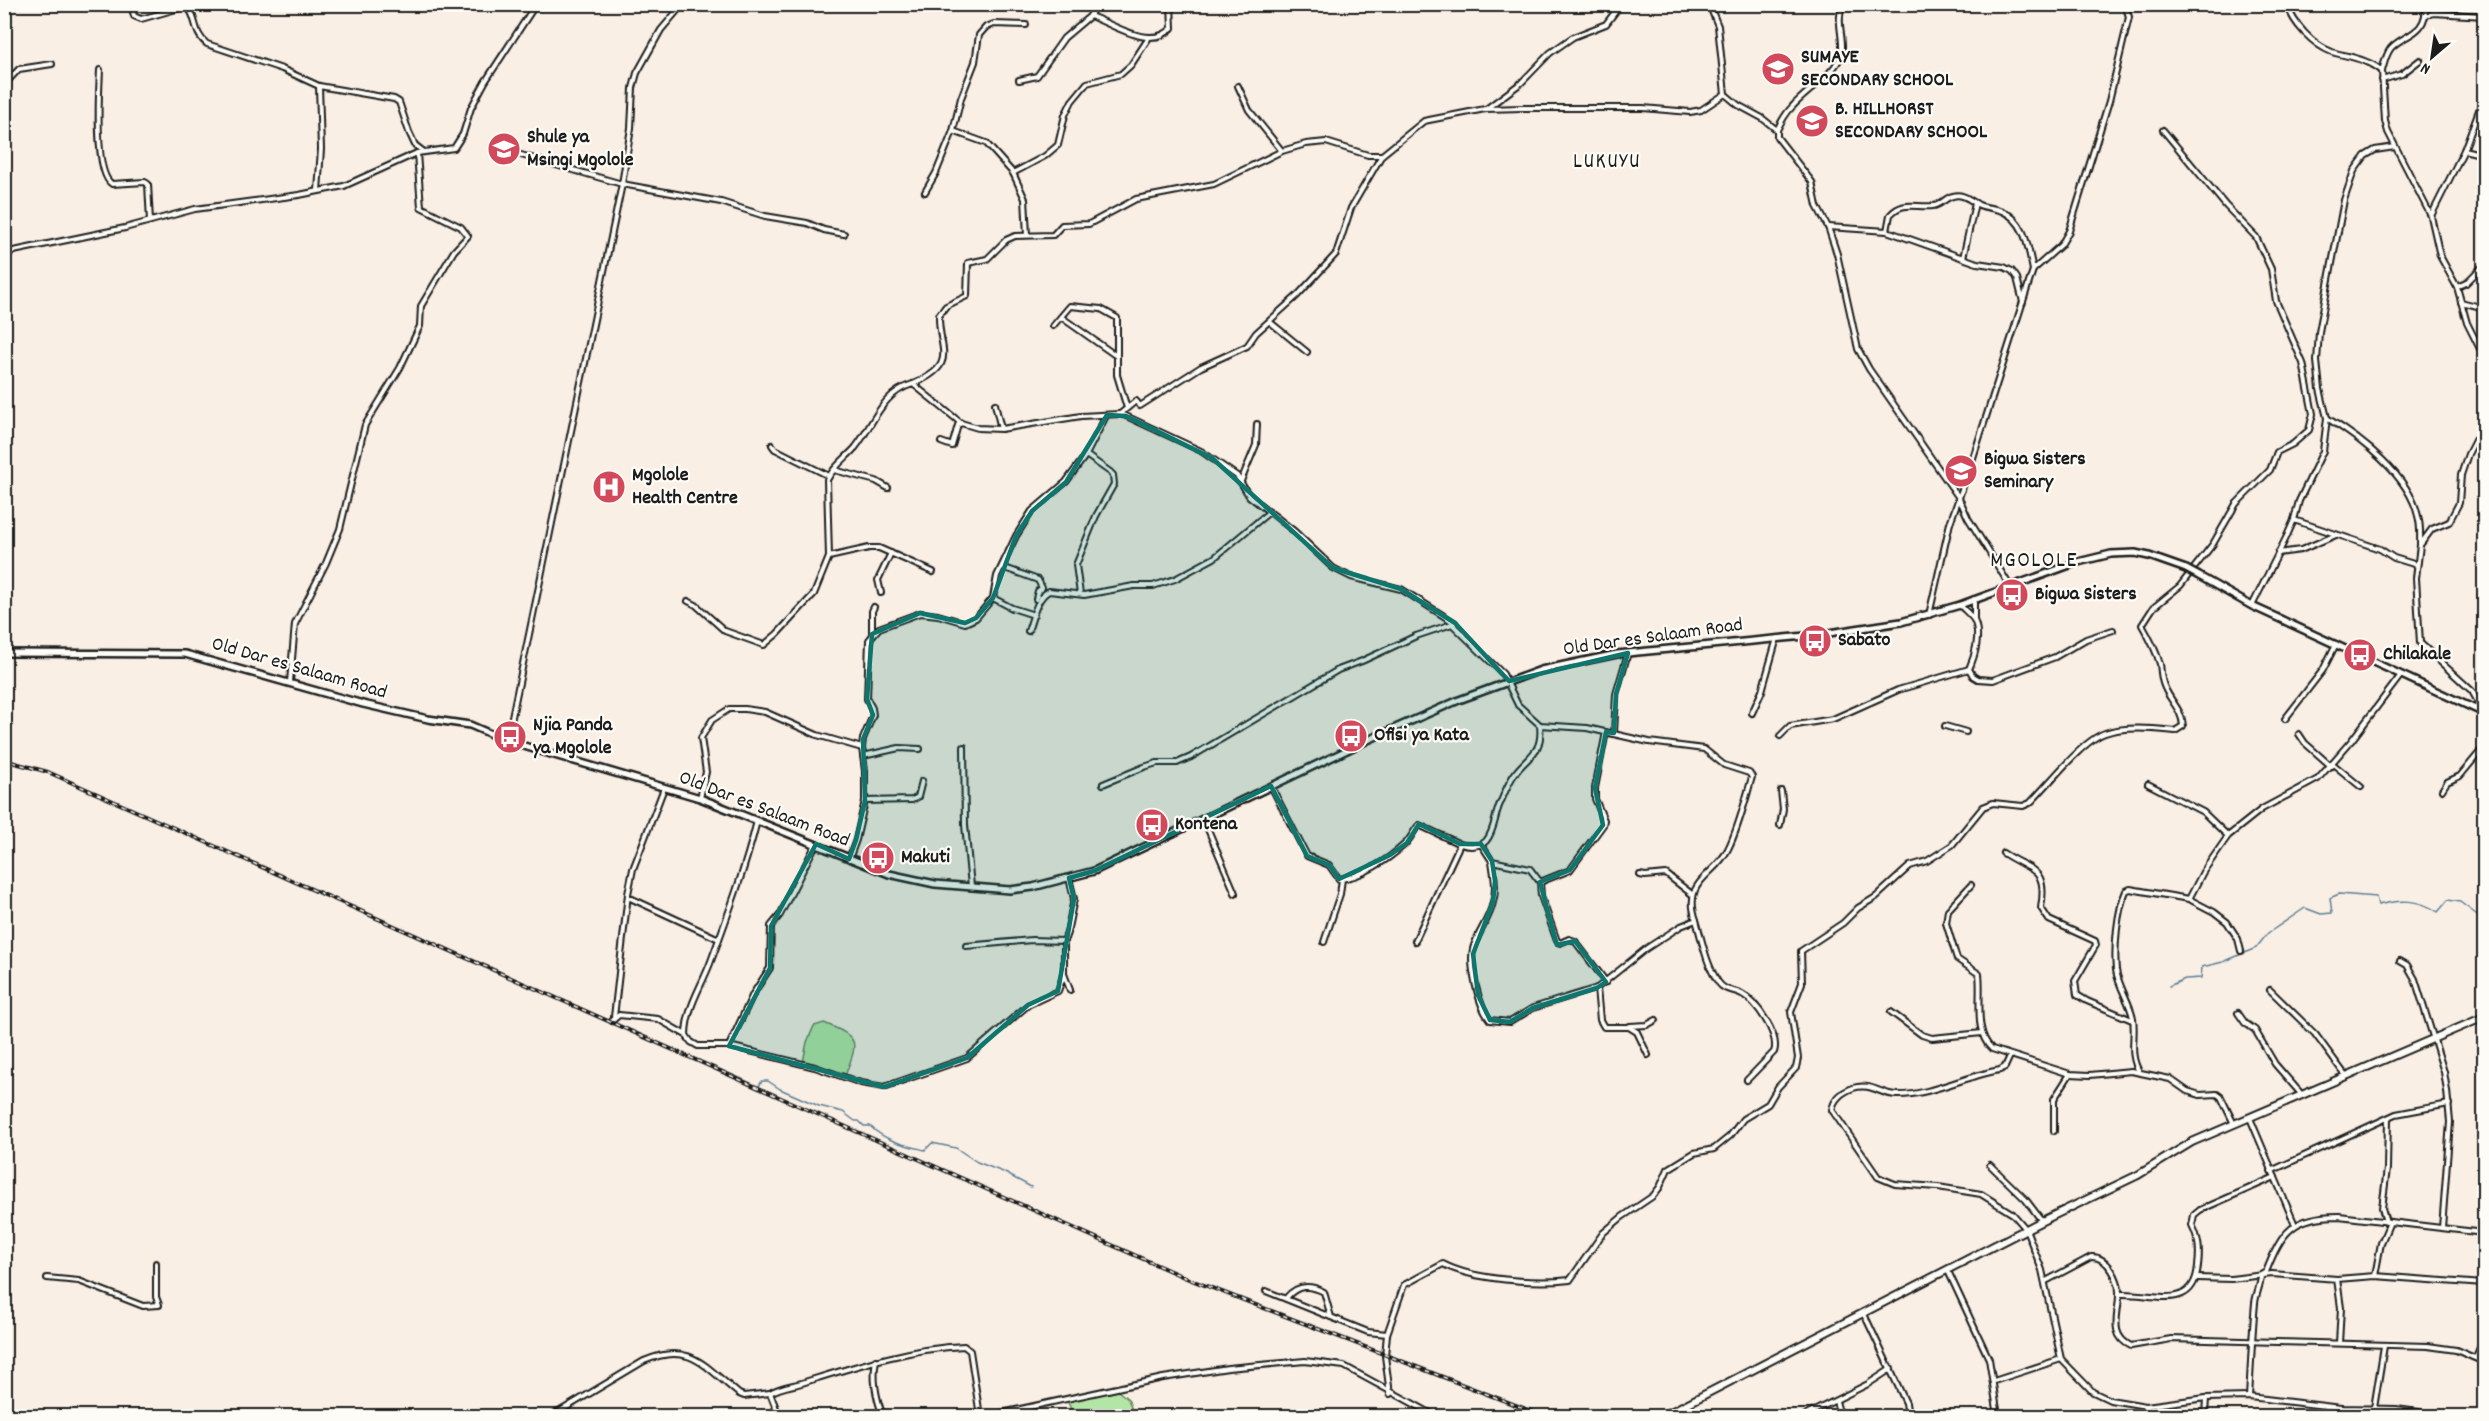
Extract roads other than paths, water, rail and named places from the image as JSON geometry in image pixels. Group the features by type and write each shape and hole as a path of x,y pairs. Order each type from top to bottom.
{"main road":[{"path":"1663,1416 1672,1415 2026,1229 2138,1174 2192,1142 2484,1017"}],"street":[{"path":"131,4 134,16 141,20 187,6 192,12 200,38 207,44 273,66 319,86 394,99 399,102 408,132 415,145 424,153"},
{"path":"4,253 195,209 344,186 417,153 454,148 459,142 471,108 507,46 536,4"},
{"path":"507,741 622,184 631,128 633,88 637,73 661,30 682,4"},
{"path":"1019,80 1037,76 1064,38 1090,16 1095,4"},
{"path":"1090,16 1148,39 1160,36 1172,27 1171,4"},
{"path":"1485,109 1521,83 1550,53 1573,37 1606,24 1622,4"},
{"path":"1709,4 1718,26 1725,94 1777,130"},
{"path":"1844,4 1839,18 1840,58 1821,80 1792,107 1777,130 1777,137 1812,182 1817,206 1828,226 1837,254 1858,349 1869,369 1959,498 1968,518 2010,586"},
{"path":"2033,270 2061,245 2070,231 2109,101 2129,17 2125,4"},
{"path":"2287,4 2294,21 2323,47 2362,60 2382,71"},
{"path":"2432,4 2426,7 2424,16 2414,34 2391,49 2382,71 2385,124 2431,216 2440,256 2457,287 2467,323 2484,357"},
{"path":"2424,16 2434,13 2484,16"},
{"path":"925,192 936,173 952,130 975,62 979,34 986,27 994,24 1026,25"},
{"path":"1013,173 1045,156 1058,145 1065,115 1072,101 1087,83 1121,74 1131,65 1148,39"},
{"path":"2382,80 2402,74 2420,60"},
{"path":"4,85 10,76 20,69 52,64"},
{"path":"100,70 99,138 105,175 108,182 112,184 145,182 148,184 150,221"},
{"path":"318,191 321,149 319,86"},
{"path":"1238,86 1249,110 1282,151"},
{"path":"1120,414 1136,401 1140,406 1201,368 1247,346 1256,333 1270,322 1336,254 1351,208 1382,155 1424,121 1485,109 1643,108 1690,112 1701,110 1725,94"},
{"path":"2431,216 2464,150 2484,97"},
{"path":"952,130 986,143 1013,173 1025,199 1027,236"},
{"path":"1390,1394 1385,1356 1387,1334 1404,1285 1443,1264 1457,1272 1525,1281 1570,1280 1603,1233 1653,1196 1668,1169 1694,1153 1714,1149 1730,1136 1743,1119 1768,1104 1778,1087 1796,1068 1797,1045 1791,1012 1802,982 1801,951 1843,923 1910,866 1927,861 1952,845 1983,807 1993,802 2023,806 2030,803 2084,747 2103,734 2155,729 2175,731 2183,726 2182,713 2171,701 2163,684 2152,642 2142,625 2153,608 2180,586 2200,561 2236,504 2270,470 2277,452 2293,444 2309,430 2313,414 2302,363 2276,301 2271,269 2256,237 2226,206 2163,130"},
{"path":"688,601 696,605 725,631 767,644 814,594 828,557 826,486 829,476 856,446 881,406 894,393 934,374 939,367 945,349 939,315 946,306 967,296 968,264 987,259 1010,238 1053,235 1062,225 1089,224 1136,199 1214,184 1282,151 1306,144 1326,142 1368,155 1382,155"},
{"path":"2395,147 2375,150 2365,156 2350,180 2342,205 2323,307 2317,361 2320,389 2327,418 2323,451 2299,501 2294,520 2252,606 2484,712"},
{"path":"2464,150 2484,155"},
{"path":"290,682 295,624 326,563 340,529 365,425 405,357 420,326 421,306 454,251 468,236 461,227 421,207 417,153"},
{"path":"514,153 622,184 721,202 765,216 807,223 824,230 844,234"},
{"path":"1887,231 1890,215 1898,208 1907,204 1936,206 1956,195 2000,210 2017,222 2027,240 2033,270 1959,498 1941,560 1929,615"},
{"path":"1963,258 1976,203"},
{"path":"1828,226 1887,231 1987,266 2004,267 2012,271 2016,278 2023,302"},
{"path":"2457,287 2466,283 2484,265"},
{"path":"2461,302 2484,309"},
{"path":"1053,326 1070,306 1101,309 1109,312 1119,321 1115,355 1119,386 1127,408"},
{"path":"1061,317 1115,355"},
{"path":"1270,322 1307,352"},
{"path":"913,384 961,423 978,428 1001,429 1059,419 1120,414 1201,451 1237,476 1249,496 1294,531 1320,557 1341,573 1401,589 1455,623 1452,624"},
{"path":"995,404 1001,429"},
{"path":"849,859 865,801 862,748 863,739 873,715 873,708 867,699 869,640 872,634 879,628 920,613 965,622 976,618 993,598 997,576 1016,536 1032,511 1066,482 1086,455 1107,415"},
{"path":"2327,418 2376,452 2407,491 2415,505 2419,518 2420,545 2416,565 2420,643 2472,691 2478,702 2477,709"},
{"path":"940,442 952,446 958,425 961,423"},
{"path":"2420,545 2432,530 2449,522 2459,503 2461,475 2468,454 2484,423"},
{"path":"1240,482 1256,445 1257,424"},
{"path":"772,445 775,449 829,476"},
{"path":"1080,594 1076,566 1096,516 1114,484 1113,475 1086,455"},
{"path":"834,470 876,481 888,488"},
{"path":"1028,631 1039,600 1045,593 1080,594 1134,586 1153,586 1175,579 1214,558 1268,513"},
{"path":"2294,520 2380,549 2394,558 2416,565"},
{"path":"2278,553 2301,550 2337,535"},
{"path":"828,557 879,548 933,572"},
{"path":"881,593 878,580 891,553"},
{"name":"Old Dar es Salaam Road","path":"4,653 185,654 363,704 428,719 470,725 507,741 700,798 876,870 903,878 935,884 1011,890 1033,887 1094,871 1368,740 1507,681 1562,665 1628,652 1827,633 1901,622 1960,605 2078,562 2123,553 2149,556 2186,569 2252,606"},
{"path":"1002,567 1038,580 1042,588 1038,591 1036,599"},
{"path":"993,598 1012,608 1034,615"},
{"path":"1969,669 1976,645 1974,599"},
{"path":"1960,605 1974,619"},
{"path":"872,634 874,607"},
{"path":"1452,624 1494,664 1507,681 1518,705 1540,725 1614,733 1649,742 1704,749 1724,765 1752,777 1728,850 1721,862 1704,874 1693,895 1696,920 1704,949 1717,980 1727,990 1743,994 1749,999 1775,1036 1774,1052 1747,1080"},
{"path":"1103,784 1144,766 1156,763 1177,763 1191,758 1201,749 1239,730 1338,670 1416,636 1452,624"},
{"path":"1969,669 1978,679 1992,680 2055,657 2086,639 2114,630"},
{"path":"1752,713 1762,691 1777,637"},
{"path":"2286,719 2323,670 2336,644"},
{"path":"1614,733 1616,694 1628,652"},
{"path":"1780,736 1790,726 1833,719 1898,690 1969,669"},
{"path":"2189,899 2203,872 2228,836 2250,817 2311,783 2332,765 2401,675"},
{"path":"700,798 706,772 701,738 712,720 729,709 765,712 817,735 862,748"},
{"path":"1271,786 1307,856 1325,863 1336,878 1342,879 1364,872 1390,855 1407,843 1419,825 1466,846 1486,842 1498,808 1516,772 1534,754 1540,741 1540,725"},
{"path":"1945,726 1966,732"},
{"path":"1540,882 1570,870 1603,825 1604,815 1595,799 1595,788 1606,732"},
{"path":"2299,734 2305,743 2361,787"},
{"path":"964,747 965,825 971,886"},
{"path":"2442,790 2447,782 2460,776 2484,747"},
{"path":"863,756 899,748 920,749"},
{"path":"865,801 912,800 918,797 922,781"},
{"path":"2148,784 2203,812 2228,836"},
{"path":"664,788 637,858 628,897 618,1000 613,1019 619,1015 658,1019 686,1035 698,1046 729,1046 815,1067 861,1083 890,1086 917,1074 931,1072 967,1058 1028,1005 1058,991 1064,974 1064,941 1074,898 1069,878"},
{"path":"1780,825 1783,809 1781,791"},
{"path":"1204,820 1235,893"},
{"path":"686,1035 688,1013 719,939 742,875 757,821"},
{"path":"729,1046 753,994 770,968 771,926 780,915 816,844"},
{"path":"1415,941 1460,844"},
{"path":"1480,844 1492,861 1495,881 1493,902 1473,954 1478,995 1486,1016 1490,1020 1510,1022 1533,1008 1597,988 1647,948 1681,926 1696,920"},
{"path":"2003,854 2030,868 2041,878 2044,891 2041,908 2049,920 2095,941 2094,951 2075,981 2077,995 2133,1020"},
{"path":"1492,861 1530,869 1540,882 1542,896 1557,941 1560,943 1569,939 1575,941 1606,982"},
{"path":"1640,874 1645,876 1666,874 1693,895"},
{"path":"1324,942 1340,894 1342,879"},
{"path":"1971,885 1948,910 1946,923 1958,959 1979,974 1982,1033 1992,1049 2070,1074 2090,1075 2131,1071 2170,1079 2187,1091 2200,1095 2217,1094 2221,1097 2234,1124"},
{"path":"2140,1073 2133,1058 2133,1020 2116,971 2118,926 2125,895 2130,889 2189,899 2227,922 2238,939 2241,951"},
{"path":"628,897 719,939"},
{"path":"966,946 1032,940 1064,941"},
{"path":"2400,961 2407,965 2415,979 2444,1072 2450,1122 2442,1228"},
{"path":"1064,974 1070,990"},
{"path":"1597,988 1600,1020 1604,1027 1609,1029 1647,1025 1656,1020"},
{"path":"2271,990 2315,1034 2346,1076"},
{"path":"1891,1012 1922,1035 1932,1038 1982,1033"},
{"path":"2238,1013 2245,1023 2255,1030 2265,1043 2275,1064 2302,1095"},
{"path":"1629,1026 1637,1032 1648,1055"},
{"path":"2010,1056 2000,1070 1914,1094 1896,1095 1869,1086 1853,1088 1833,1102 1833,1110 1878,1177 1895,1184 1938,1187 1981,1194 2013,1214 2026,1229 2046,1281 2061,1359 2092,1392 2110,1400 2146,1406 2206,1398 2249,1397 2341,1407 2419,1412 2432,1416"},
{"path":"2054,1131 2054,1099 2070,1074"},
{"path":"2271,1171 2409,1110 2449,1104"},
{"path":"2249,1117 2295,1225"},
{"path":"2375,1276 2381,1243 2388,1222 2382,1208 2387,1169 2388,1118"},
{"path":"1990,1165 2026,1200 2042,1221"},
{"path":"2120,1294 2180,1297 2192,1287 2197,1278 2199,1241 2192,1225 2194,1215 2210,1205 2275,1177"},
{"path":"2261,1275 2266,1272 2285,1235 2295,1225 2317,1216 2339,1216 2484,1233"},
{"path":"2046,1281 2091,1257 2098,1256 2109,1264 2120,1294 2115,1319 2116,1327 2120,1338 2131,1346 2171,1339 2428,1346 2476,1357 2484,1362"},
{"path":"47,1278 79,1281 143,1306 159,1305 156,1297 156,1263"},
{"path":"1948,1271 1989,1359 1998,1416"},
{"path":"2197,1278 2231,1279 2261,1275 2337,1279 2375,1276 2484,1284"},
{"path":"2249,1397 2256,1295 2261,1284 2261,1275"},
{"path":"2337,1279 2341,1308 2339,1342"},
{"path":"1286,1299 1298,1287 1312,1285 1324,1292 1332,1318"},
{"path":"1266,1291 1368,1332 1387,1334"},
{"path":"1864,1314 1906,1403 1908,1416"},
{"path":"2476,1357 2484,1338"},
{"path":"2374,1408 2384,1346"},
{"path":"552,1416 659,1354 673,1352 687,1354 697,1359 744,1396 770,1393 781,1386 802,1383 876,1360 952,1347 968,1348 980,1416"},
{"path":"1994,1381 2061,1359"},
{"path":"876,1360 873,1373 883,1416"},
{"path":"988,1416 1163,1378 1228,1368 1305,1361 1344,1366 1390,1394 1436,1416"},
{"path":"1804,1416 1836,1401 1891,1369"},
{"path":"770,1393 779,1416"},
{"path":"2205,1416 2206,1398"},
{"path":"1836,1401 1840,1416"},
{"path":"2146,1406 2146,1416"},
{"path":"2341,1407 2341,1416"}],"waterway":[{"path":"2169,986 2185,979 2201,978 2202,967 2223,962 2256,948 2268,933 2305,908 2321,914 2332,913 2330,898 2339,894 2376,897 2378,905 2402,901 2416,902 2438,912 2448,900 2460,902 2484,920"},
{"path":"759,1086 762,1081 768,1081 780,1089 819,1106 843,1112 864,1126 870,1126 889,1139 903,1144 925,1150 932,1143 956,1148 977,1162 1003,1172 1031,1187"}],"railway":[{"path":"4,760 48,772 1186,1278 1544,1416"}],"place":[{"name":"SUMAYE SECONDARY SCHOOL","path":"1778,69"},
{"name":"B. HILLHORST SECONDARY SCHOOL","path":"1812,121"},
{"name":"Shule ya Msingi Mgolole","path":"504,149"},
{"name":"Bigwa Sisters Seminary","path":"1961,471"},
{"name":"Mgolole Health Centre","path":"609,487"},
{"name":"Bigwa Sisters","path":"2012,595"},
{"name":"Sabato","path":"1815,641"},
{"name":"Chilakale","path":"2360,655"},
{"name":"Ofisi ya Kata","path":"1351,736"},
{"name":"Njia Panda ya Mgolole","path":"510,737"},
{"name":"Kontena","path":"1152,825"},
{"name":"Makuti","path":"878,858"}],"district":[{"name":"LUKUYU","path":"1607,162"},
{"name":"MGOLOLE","path":"2034,561"}]}
